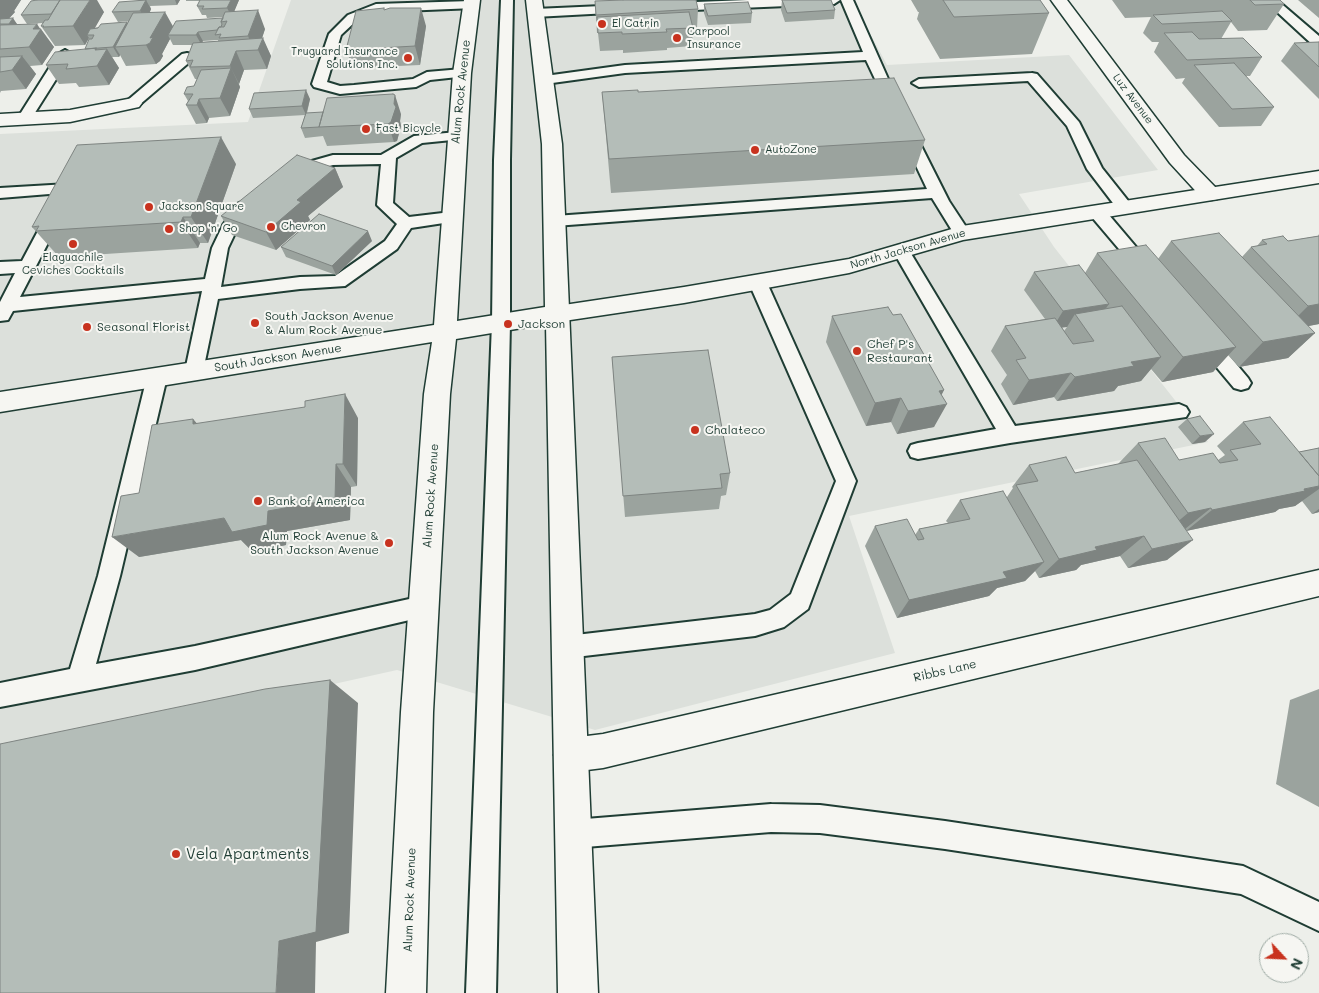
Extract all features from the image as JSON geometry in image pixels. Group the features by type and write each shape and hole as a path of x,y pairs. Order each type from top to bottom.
{"main road":[{"name":"Luz Avenue","path":"1059,0 1177,159 1210,194"},
{"name":"Alum Rock Avenue","path":"406,993 423,607 437,394 446,332 457,136 462,73 471,2"},
{"path":"534,6 552,144 578,993"},
{"path":"0,120 70,116 133,103"},
{"name":"North Jackson Avenue","path":"556,314 758,283 849,266 962,233 1319,177"},
{"name":"South Jackson Avenue","path":"0,402 556,314"},
{"name":"Ribbs Lane","path":"570,755 603,751 1319,584"}],"lane":[{"path":"480,993 501,323 502,160 507,0"},
{"path":"659,8 834,0"},
{"path":"848,0 872,56 881,91 962,233"},
{"path":"1270,0 1319,43"},
{"path":"462,73 428,76 416,83 354,89 340,90 319,84 335,34 352,18 376,8 471,2"},
{"path":"534,6 639,8"},
{"path":"24,119 65,54"},
{"path":"545,80 625,69 872,56"},
{"path":"133,103 187,57"},
{"path":"600,73 607,88"},
{"path":"919,83 1032,77 1074,126 1095,169 1125,207"},
{"path":"280,174 333,160 384,159 419,139 457,136"},
{"path":"389,156 385,205 406,223"},
{"path":"0,193 68,189 3,312"},
{"path":"555,221 938,193"},
{"path":"194,371 220,248 230,225 255,195"},
{"path":"1097,212 1156,282"},
{"path":"3,312 212,289 339,282 391,245 406,223 451,217"},
{"path":"901,251 1010,434"},
{"path":"0,268 27,267"},
{"path":"567,647 755,625 776,619 800,601 846,481 758,283"},
{"path":"1192,325 1241,383"},
{"path":"80,678 109,576 157,377"},
{"path":"918,452 1010,434 1179,412"},
{"path":"0,695 80,678 195,658 423,607"},
{"path":"573,834 771,818 820,819 945,835 1243,880 1319,917"}],"shaded area":[{"path":"291,0 852,0 887,65 1069,55 1158,170 1019,194 1054,247 1208,442 849,516 895,653 595,730 397,670 0,758 0,134 248,122"}],"building":[{"path":"60,0 51,14 21,15 31,1"},
{"path":"60,0 90,0 73,26 41,26 45,20 48,20"},
{"path":"146,0 140,11 112,12 119,2"},
{"path":"200,0 231,0 227,8 202,9 204,6 197,6"},
{"path":"696,0 698,9 596,15 595,1"},
{"path":"782,0 831,0 835,10 787,13"},
{"path":"943,0 1040,0 1049,13 954,17"},
{"path":"1250,0 1280,0 1284,4 1255,5"},
{"path":"748,2 752,13 708,16 704,4"},
{"path":"384,8 384,10 390,8 421,8 415,46 346,50 356,11"},
{"path":"258,10 248,36 219,38 221,34 215,35 219,27 224,27 227,21 221,22 225,12"},
{"path":"1222,11 1232,21 1162,24 1153,15"},
{"path":"165,12 150,38 153,37 150,43 146,45 115,47 133,13"},
{"path":"689,12 693,28 666,29 667,32 598,33 597,17"},
{"path":"13,18 9,24 0,24 0,19"},
{"path":"223,18 221,27 217,30 198,32 196,35 168,35 176,21"},
{"path":"127,22 113,47 85,49 89,39 92,39 94,35 87,35 90,29 98,28 101,24"},
{"path":"37,24 33,29 41,29 29,47 0,49 0,25"},
{"path":"1192,32 1199,39 1243,38 1262,57 1187,60 1164,33"},
{"path":"263,38 258,50 236,51 230,66 190,67 193,60 186,61 193,43"},
{"path":"1319,42 1319,67 1294,43"},
{"path":"96,48 95,50 107,49 97,66 66,69 68,64 46,65 55,52"},
{"path":"22,56 12,70 0,72 0,57"},
{"path":"1234,63 1274,107 1232,109 1194,65"},
{"path":"231,68 220,98 199,99 197,105 186,105 193,94 184,94 187,87 194,86 201,70"},
{"path":"894,78 925,140 609,159 602,92 638,90 638,92"},
{"path":"306,90 302,106 249,109 254,93"},
{"path":"395,95 394,104 396,107 391,122 388,124 319,127 327,98"},
{"path":"323,112 319,127 301,128 306,113"},
{"path":"221,137 191,217 183,217 181,222 36,231 39,226 32,227 77,145"},
{"path":"297,155 335,168 297,200 301,202 266,232 221,216"},
{"name":"Chevron","path":"319,214 368,231 332,266 281,247"},
{"path":"1219,233 1315,333 1263,342 1171,241"},
{"path":"1283,236 1288,241 1319,236 1319,304 1308,306 1251,247 1267,244 1262,240"},
{"path":"1146,245 1236,347 1183,357 1097,253"},
{"path":"1079,265 1109,304 1063,311 1034,272"},
{"path":"1122,306 1161,357 1131,362 1134,366 1075,377 1071,373 1029,380 1016,360 1026,358 1005,326 1055,318 1073,344 1094,341 1075,314"},
{"path":"888,307 893,315 901,314 944,390 939,391 947,404 908,411 901,398 875,403 832,316"},
{"path":"708,350 730,473 720,474 722,488 623,496 612,357"},
{"name":"Bank of America","path":"345,394 343,464 336,464 335,499 268,511 267,525 232,532 224,518 112,537 121,496 139,493 152,425 193,419 193,424 305,407 305,401"},
{"path":"1200,416 1214,434 1200,436 1187,419"},
{"path":"1270,417 1319,476 1319,486 1304,489 1305,491 1188,513 1138,443 1165,438 1179,460 1213,453 1220,463 1238,460 1230,450 1261,444 1243,422"},
{"path":"1319,448 1319,476 1299,452"},
{"path":"1066,457 1075,473 1137,460 1193,540 1152,549 1144,536 1095,547 1097,550 1059,559 1016,485 1038,481 1029,465"},
{"path":"1003,491 1044,562 1003,572 1007,578 909,600 875,526 907,519 918,540 924,539 919,529 970,519 960,500"},
{"name":"Vela Apartments","path":"330,680 316,932 279,941 276,993 0,993 0,744 265,689"}],"place":[{"name":"El Catrin","path":"602,24"},
{"name":"Carpool Insurance","path":"677,38"},
{"name":"Truguard Insurance Solutions Inc.","path":"408,58"},
{"name":"Fast Bicycle","path":"366,129"},
{"name":"AutoZone","path":"755,150"},
{"name":"Jackson Square","path":"149,207"},
{"name":"Chevron","path":"271,227"},
{"name":"Shop 'n' Go","path":"169,229"},
{"name":"Elaguachile Ceviches Cocktails","path":"73,244"},
{"name":"South Jackson Avenue & Alum Rock Avenue","path":"255,323"},
{"name":"Jackson","path":"508,324"},
{"name":"Seasonal Florist","path":"87,327"},
{"name":"Chef P's Restaurant","path":"857,351"},
{"name":"Chalateco","path":"695,430"},
{"name":"Bank of America","path":"258,501"},
{"name":"Alum Rock Avenue & South Jackson Avenue","path":"389,543"},
{"name":"Vela Apartments","path":"176,854"}]}
